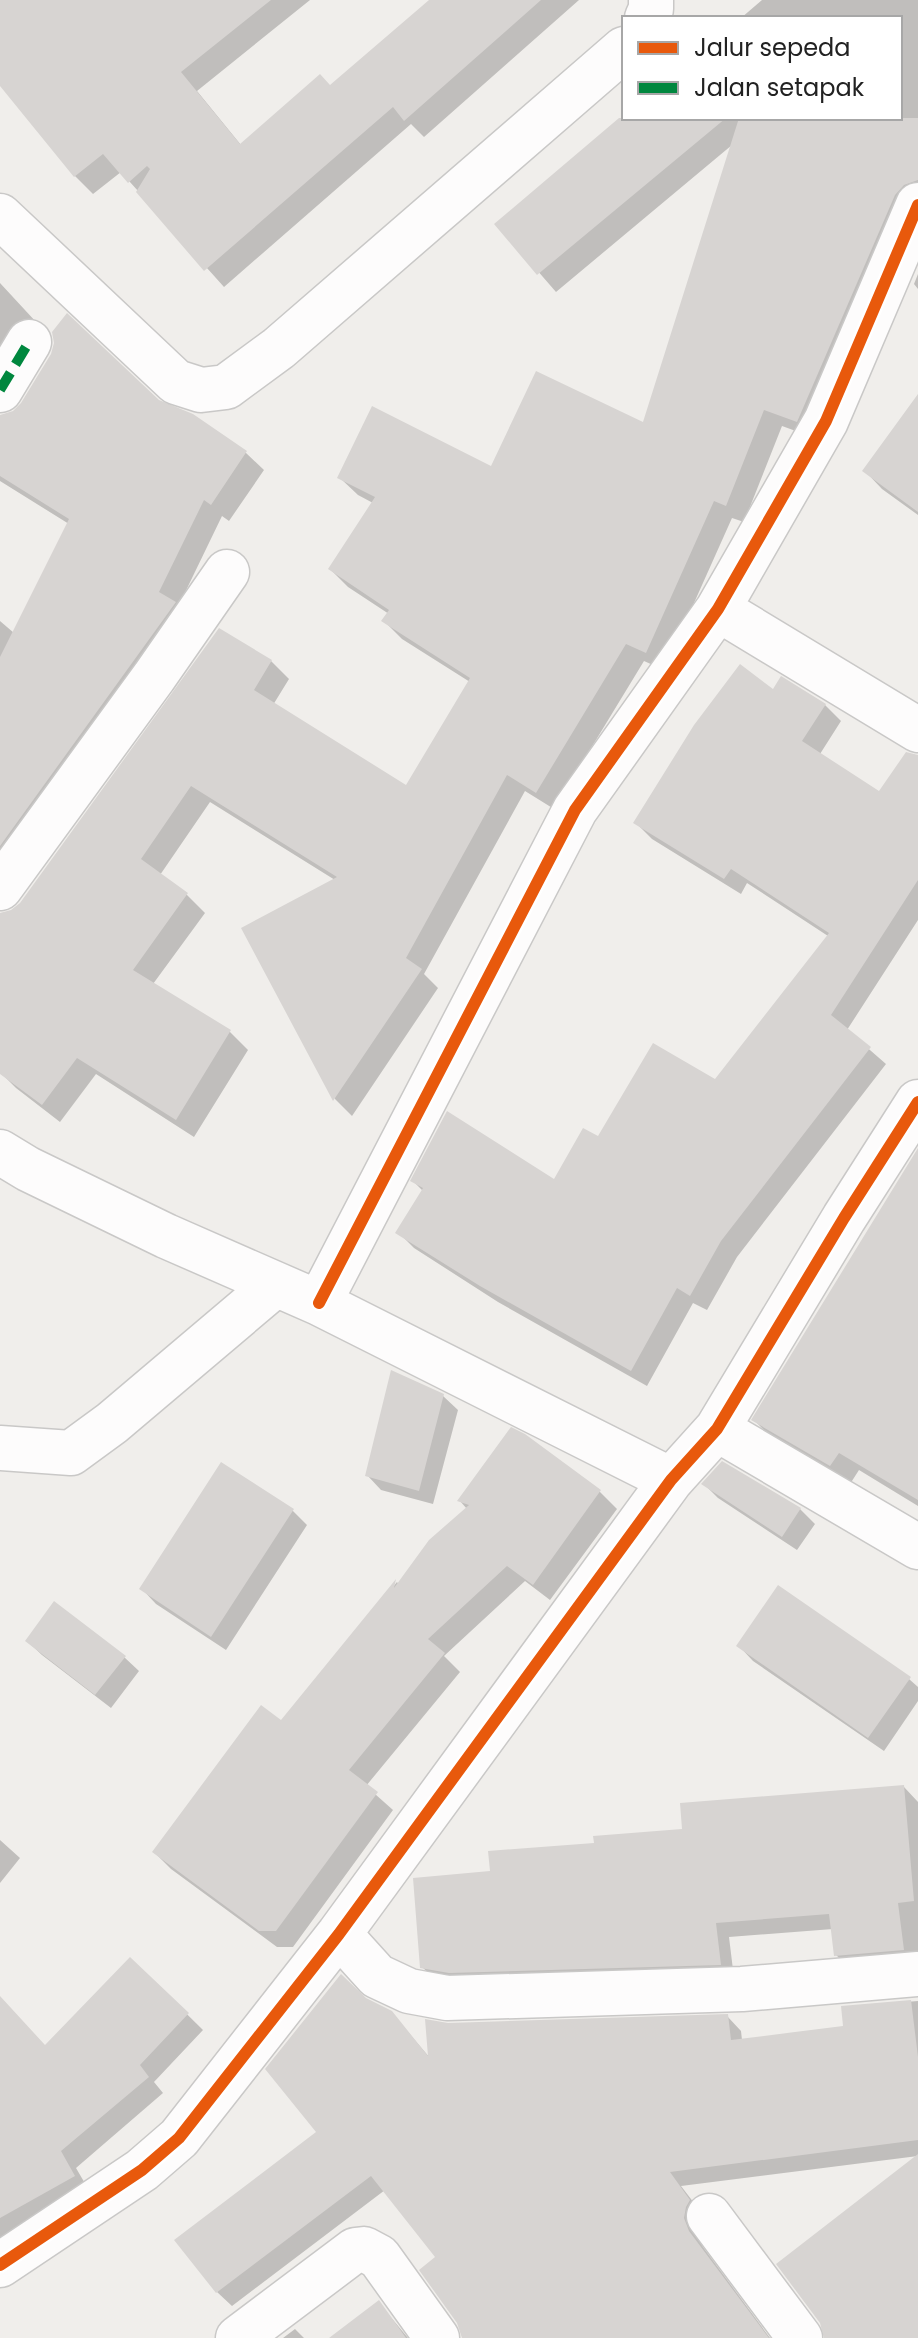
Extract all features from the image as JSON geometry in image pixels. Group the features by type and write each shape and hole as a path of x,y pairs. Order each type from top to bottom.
{"street":[{"path":"0,216 176,382 201,390 226,387 279,348 622,51"},
{"path":"319,1303 575,810 718,609 826,421 918,205"},
{"path":"0,390 29,342"},
{"path":"0,888 227,572"},
{"path":"718,609 918,730"},
{"path":"0,2265 142,2170 179,2138 339,1934 671,1480 717,1429 918,1102"},
{"path":"0,1152 104,1206 319,1303 671,1480"},
{"path":"0,1448 71,1453 112,1423 275,1285"},
{"path":"717,1429 918,1547"},
{"path":"339,1934 377,1976 409,1991 447,1998 742,1989 918,1974"},
{"path":"709,2216 800,2338"},
{"path":"238,2338 355,2250 364,2249 379,2257 437,2338"}],"building":[{"path":"0,0 271,0 181,72 240,144 320,74 330,85 429,0 541,0 404,121 393,107 204,271 136,192 150,169 147,166 128,183 103,154 74,177 0,86"},
{"path":"619,118 724,120 537,275 494,224"},
{"path":"918,118 918,180 904,185 895,195 797,422 764,410 726,506 714,501 646,653 626,644 536,793 507,775 406,958 422,969 333,1101 241,928 337,877 191,786 141,859 188,893 133,970 231,1030 176,1120 77,1058 42,1105 0,1074 0,913 20,903 219,628 272,660 254,690 406,785 470,678 381,621 389,610 328,569 375,497 337,478 372,406 491,466 536,371 643,422 738,120"},
{"path":"67,313 159,400 193,414 247,451 211,505 204,500 159,592 176,602 0,846 0,657 69,519 0,476 0,415 13,411 21,403 51,354 54,343 52,332"},
{"path":"918,394 918,512 862,471"},
{"path":"740,664 773,689 781,676 826,704 802,741 879,791 906,752 918,755 918,880 831,1015 871,1047 721,1241 690,1296 677,1288 631,1371 480,1286 395,1233 423,1188 410,1181 447,1111 554,1179 583,1128 598,1136 653,1043 715,1079 829,933 731,869 724,879 633,823 694,725"},
{"path":"918,1148 918,1500 839,1453 830,1466 751,1420"},
{"path":"391,1370 444,1394 419,1491 365,1476"},
{"path":"511,1427 601,1490 533,1585 507,1566 428,1639 445,1653 349,1770 378,1792 276,1931 259,1931 152,1852 261,1705 281,1720 396,1579 394,1588 429,1540 469,1505 457,1501"},
{"path":"722,1461 801,1508 782,1537 701,1484"},
{"path":"221,1462 294,1509 211,1637 139,1589"},
{"path":"778,1585 911,1677 868,1738 736,1646"},
{"path":"54,1601 126,1656 95,1695 25,1641"},
{"path":"904,1785 914,1901 898,1903 904,1950 834,1956 829,1914 716,1923 721,1965 449,1973 420,1968 413,1878 490,1871 488,1851 594,1843 593,1836 682,1829 680,1803"},
{"path":"130,1957 189,2013 140,2065 149,2077 61,2151 75,2176 0,2218 0,1996 45,2045"},
{"path":"341,1974 366,1998 392,2011 428,2056 425,2019 448,2023 728,2014 731,2040 843,2026 841,2006 911,2000 918,2057 918,2140 670,2172 690,2200 684,2218 689,2231 769,2338 462,2338 457,2323 419,2270 435,2257 371,2176 216,2293 174,2240 316,2132 265,2069"},
{"path":"918,2154 918,2338 824,2338 820,2323 776,2264"},
{"path":"379,2300 406,2338 329,2338"}],"marked path":[{"path":"0,390 29,342"}],"cycle path":[{"path":"319,1303 575,810 718,609 826,421 918,205"},
{"path":"0,2265 142,2170 179,2138 339,1934 671,1480 717,1429 918,1102"}]}
